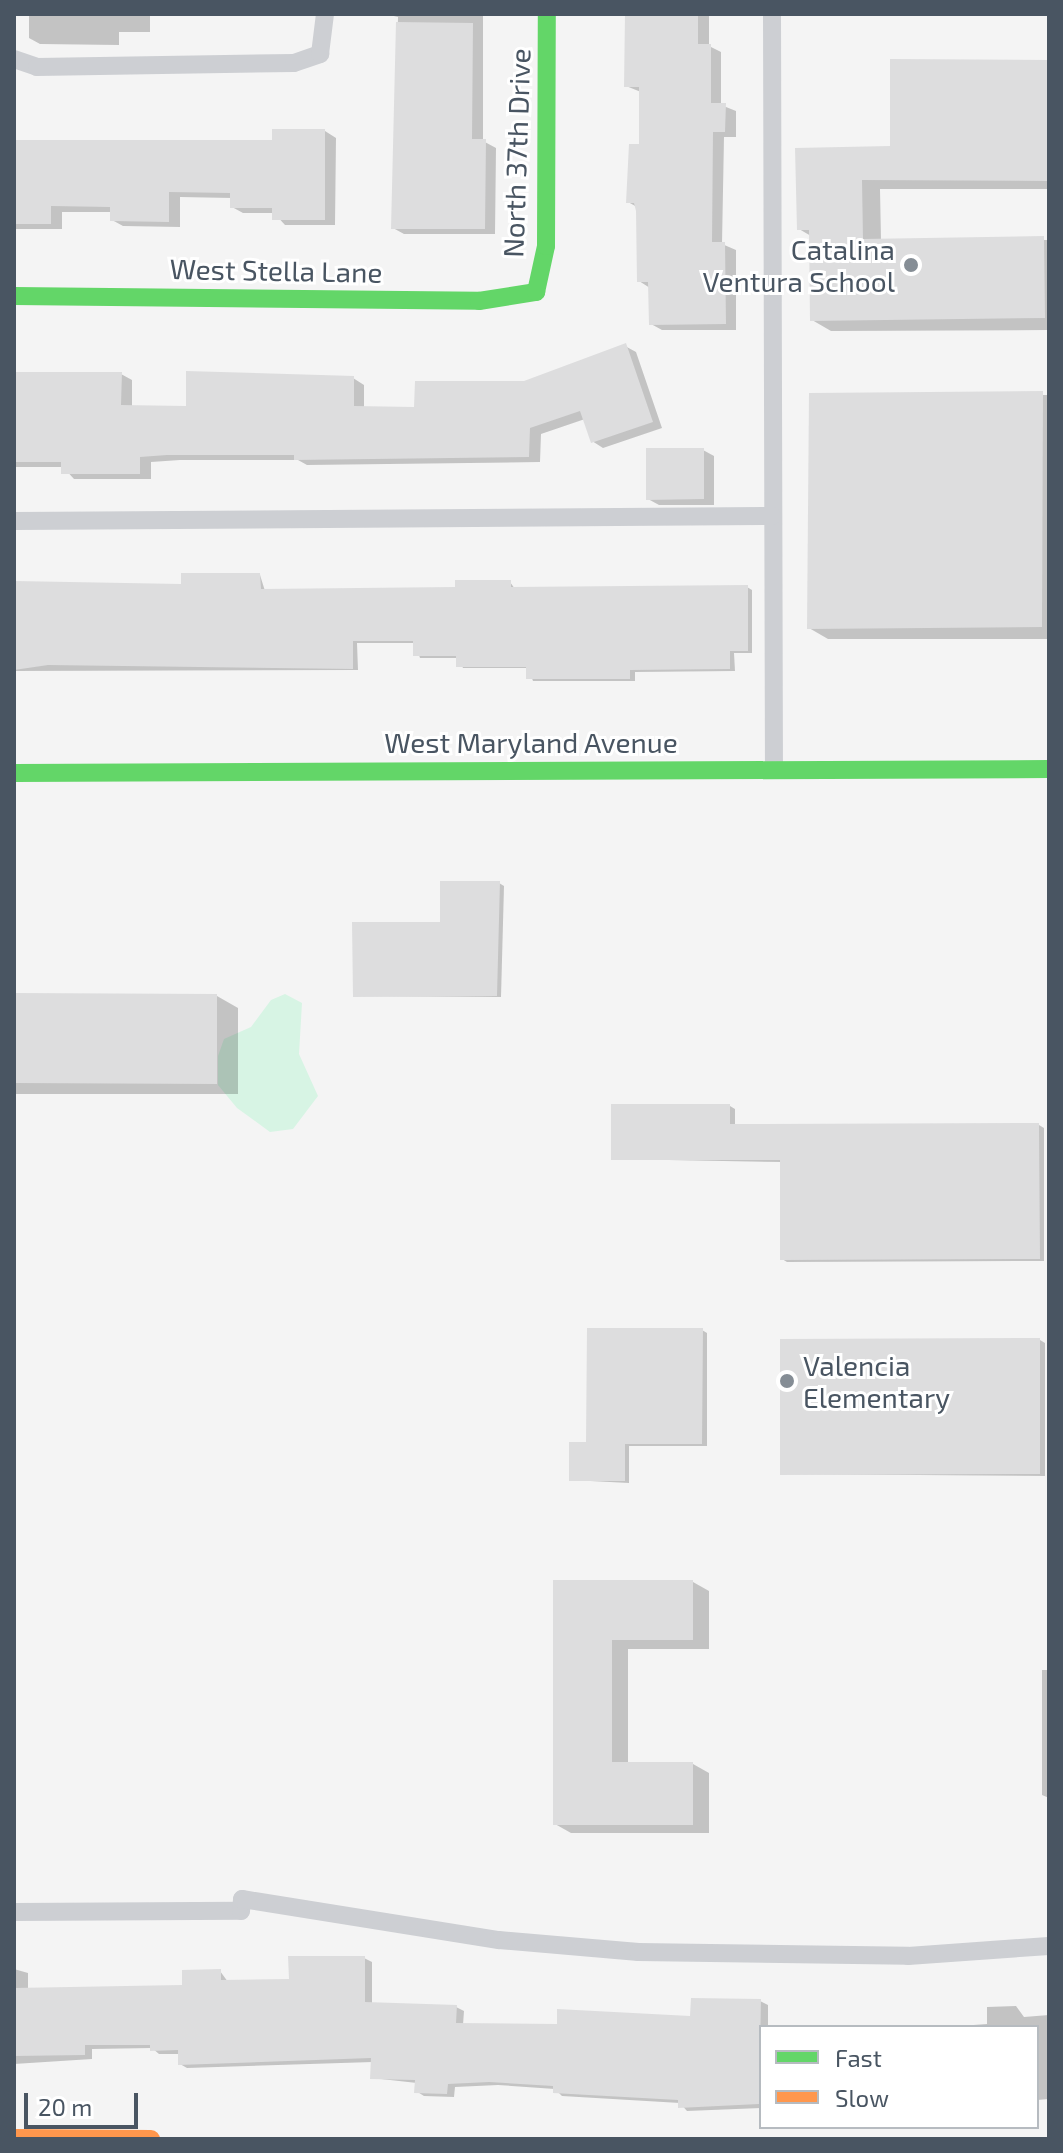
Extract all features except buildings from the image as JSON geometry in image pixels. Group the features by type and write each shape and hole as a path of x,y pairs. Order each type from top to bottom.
{"street":[{"name":"North 37th Drive","path":"536,292 546,246 547,14"},
{"name":"West Stella Lane","path":"14,296 479,301 536,292"},
{"name":"West Maryland Avenue","path":"14,773 1049,769"},
{"path":"14,2138 151,2139"}],"lane":[{"path":"14,59 37,67 294,63 320,54 325,14"},
{"path":"772,14 774,769"},
{"path":"14,521 772,516"},
{"path":"14,1912 241,1911 242,1899 499,1940 638,1952 908,1956 1049,1946"}],"green space":[{"path":"285,994 302,1003 299,1054 318,1096 293,1129 270,1132 237,1108 218,1085 218,1056 224,1039 251,1027 271,1000"}],"traffic: fast":[{"path":"14,296 479,301 536,292 546,246 547,14"},
{"path":"14,773 1049,769"}],"traffic: slow":[{"path":"14,2138 151,2139"}],"place":[{"name":"Catalina Ventura School","path":"911,265"},
{"name":"Valencia Elementary","path":"787,1381"}]}
